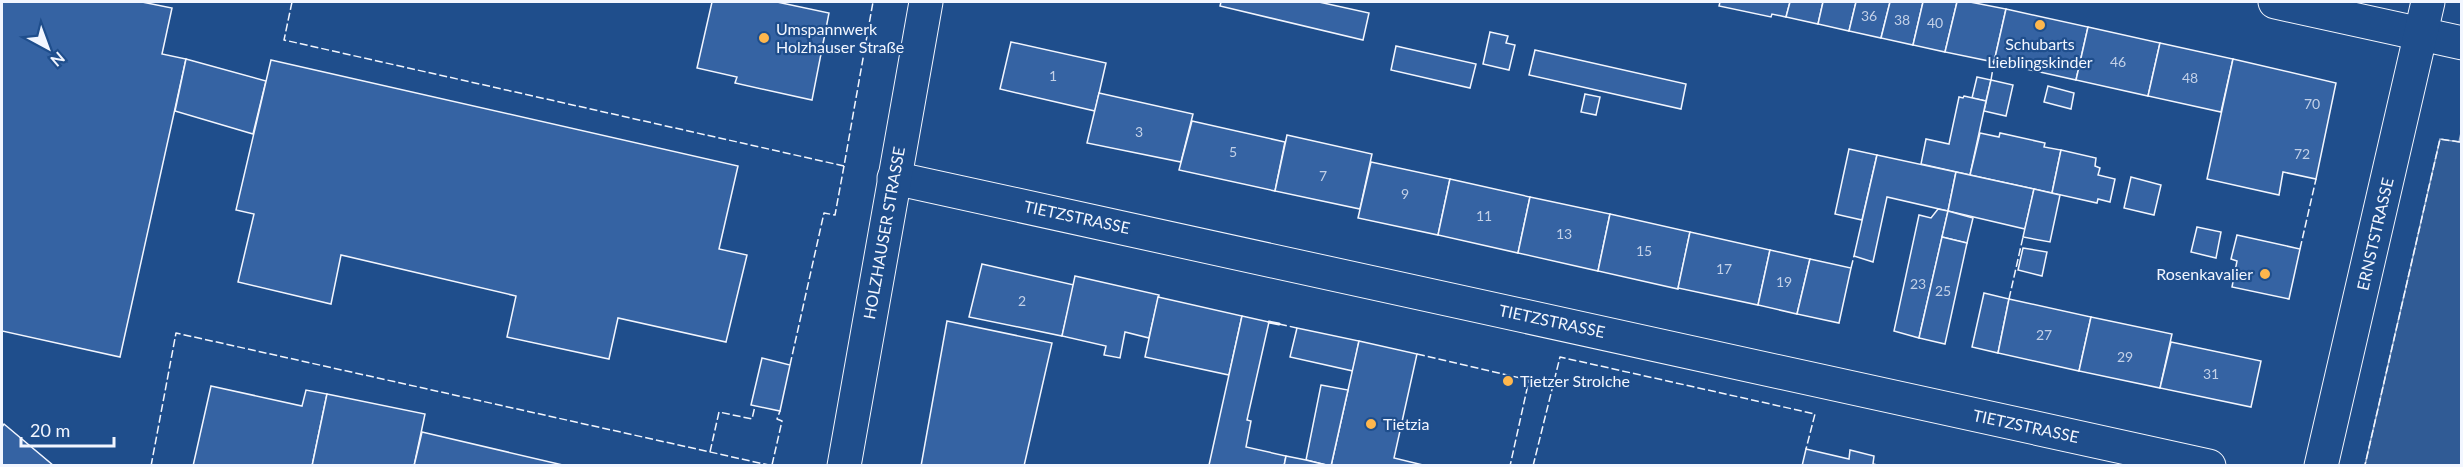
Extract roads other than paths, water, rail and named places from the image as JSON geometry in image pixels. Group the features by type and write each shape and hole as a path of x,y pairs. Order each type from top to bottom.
{"street":[{"name":"HOLZHAUSER STRASSE","path":"844,465 926,2"},
{"path":"2275,2 2462,43"},
{"name":"ERNSTSTRASSE","path":"2321,465 2428,2"},
{"name":"TIETZSTRASSE","path":"894,178 2209,465"}],"place":[{"name":"Schubarts Lieblingskinder","path":"2040,25"},
{"name":"Umspannwerk Holzhauser Straße","path":"764,38"},
{"name":"Rosenkavalier","path":"2265,274"},
{"name":"Tietzer Strolche","path":"1508,381"},
{"name":"Tietzia","path":"1371,424"}]}
